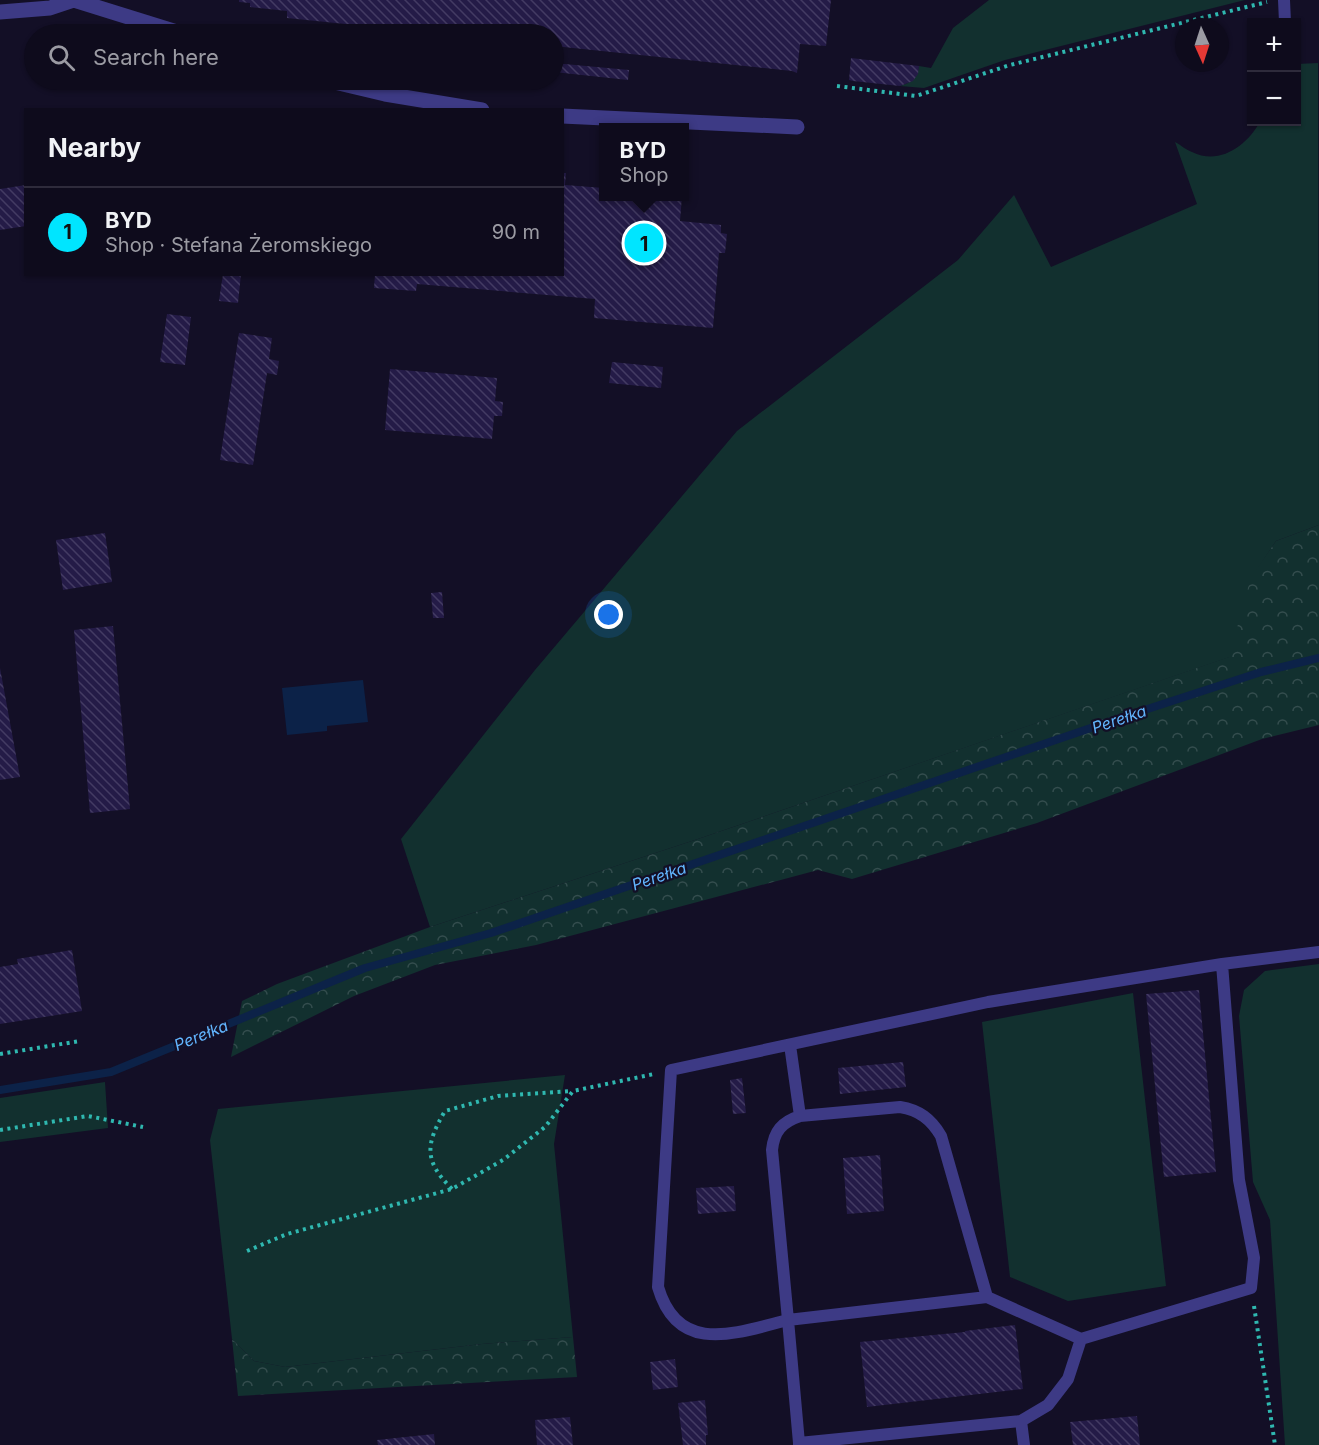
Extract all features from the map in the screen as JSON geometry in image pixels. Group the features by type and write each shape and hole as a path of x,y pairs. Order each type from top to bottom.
{"street":[{"path":"0,12 50,8 74,0 151,24"},
{"path":"368,90 470,108"},
{"path":"564,116 797,127"}],"lane":[{"path":"1284,0 1285,18"},
{"path":"1222,964 1239,1180 1254,1258 1251,1288 1081,1339 987,1297 788,1320 747,1330 712,1335 692,1332 679,1325 661,1299 658,1287 671,1070 988,1002 1222,964 1319,952"},
{"path":"790,1045 800,1116"},
{"path":"987,1297 940,1136 934,1125 911,1109 900,1107 800,1116 780,1127 773,1137 772,1150 799,1444 1021,1421 1048,1405 1068,1379 1081,1339"},
{"path":"1021,1421 1024,1445"}],"path":[{"path":"837,86 916,96 1010,65 1274,0"},
{"path":"0,1054 80,1041"},
{"path":"452,1189 437,1174 431,1161 434,1130 445,1111 498,1096 573,1091 671,1070"},
{"path":"247,1251 287,1234 452,1189 504,1160 545,1127 573,1091"},
{"path":"0,1130 88,1116 143,1127"},
{"path":"1251,1288 1275,1445"}],"green space":[{"path":"989,0 1245,0 1005,60 924,88 900,86 913,79 919,66 931,68 953,28"},
{"path":"1318,63 1319,525 1276,541 1252,577 1230,657 698,839 430,927 401,839 535,670 737,431 958,260 1014,195 1051,267 1197,204 1175,142 1202,156 1222,155 1240,145 1257,126 1301,126 1301,64"},
{"path":"1319,525 1319,725 1262,739 1037,823 852,879 818,870 536,945 435,965 354,996 231,1057 242,1001 277,984 430,927 698,839 1229,657 1251,577 1276,541"},
{"path":"1319,964 1319,1445 1285,1445 1270,1220 1253,1182 1239,1016 1244,990 1265,971"},
{"path":"1133,993 1166,1286 1068,1301 1010,1277 982,1022"},
{"path":"565,1075 554,1144 573,1337 482,1344 285,1367 254,1361 232,1339 210,1140 218,1109"},
{"path":"105,1082 108,1128 0,1142 0,1098"},
{"path":"573,1337 577,1377 238,1396 232,1339 254,1361 285,1367 482,1344"}],"water":[{"path":"363,680 368,722 327,726 327,731 287,735 282,688"}],"building":[{"path":"239,0 831,0 826,46 800,44 797,73 564,47 564,24 346,24 287,18 287,11 250,7 250,3 239,2"},
{"path":"851,58 919,66 918,74 913,81 900,86 853,81 849,80"},
{"path":"564,64 629,70 628,80 564,73"},
{"path":"564,173 566,173 565,185 599,188 599,201 682,201 680,221 721,225 721,233 727,234 725,253 719,253 713,328 594,318 595,299 417,284 416,291 374,288 375,276 564,276"},
{"path":"24,185 24,226 0,230 0,189"},
{"path":"223,276 241,276 238,303 219,301"},
{"path":"167,314 191,317 185,365 160,362"},
{"path":"239,333 272,338 269,359 279,361 277,375 267,373 253,465 220,460"},
{"path":"612,362 663,367 661,388 609,383"},
{"path":"390,369 497,378 495,401 503,402 502,416 494,416 492,439 385,430"},
{"path":"105,533 112,582 63,590 56,540"},
{"path":"442,592 444,618 433,618 431,593"},
{"path":"113,626 130,809 90,813 74,630"},
{"path":"0,668 20,777 0,780"},
{"path":"72,950 82,1011 0,1024 0,967 18,964 17,959"},
{"path":"1199,990 1216,1172 1164,1177 1146,994"},
{"path":"903,1062 906,1087 840,1094 838,1068"},
{"path":"742,1078 746,1113 733,1114 730,1080"},
{"path":"880,1155 884,1211 847,1214 843,1158"},
{"path":"734,1186 736,1211 698,1214 696,1188"},
{"path":"1015,1325 1023,1389 867,1407 860,1342"},
{"path":"675,1359 678,1387 653,1390 650,1362"},
{"path":"705,1400 708,1435 706,1435 706,1445 683,1445 678,1403"},
{"path":"1137,1416 1140,1445 1073,1445 1070,1422"},
{"path":"570,1417 573,1445 537,1445 535,1420"},
{"path":"434,1434 435,1445 378,1445 377,1440"}],"waterway":[{"name":"Perełka","path":"0,1090 111,1072 365,968 491,933 1123,717 1261,672 1319,658"}],"place":[{"name":"BYD","path":"644,243"}]}
